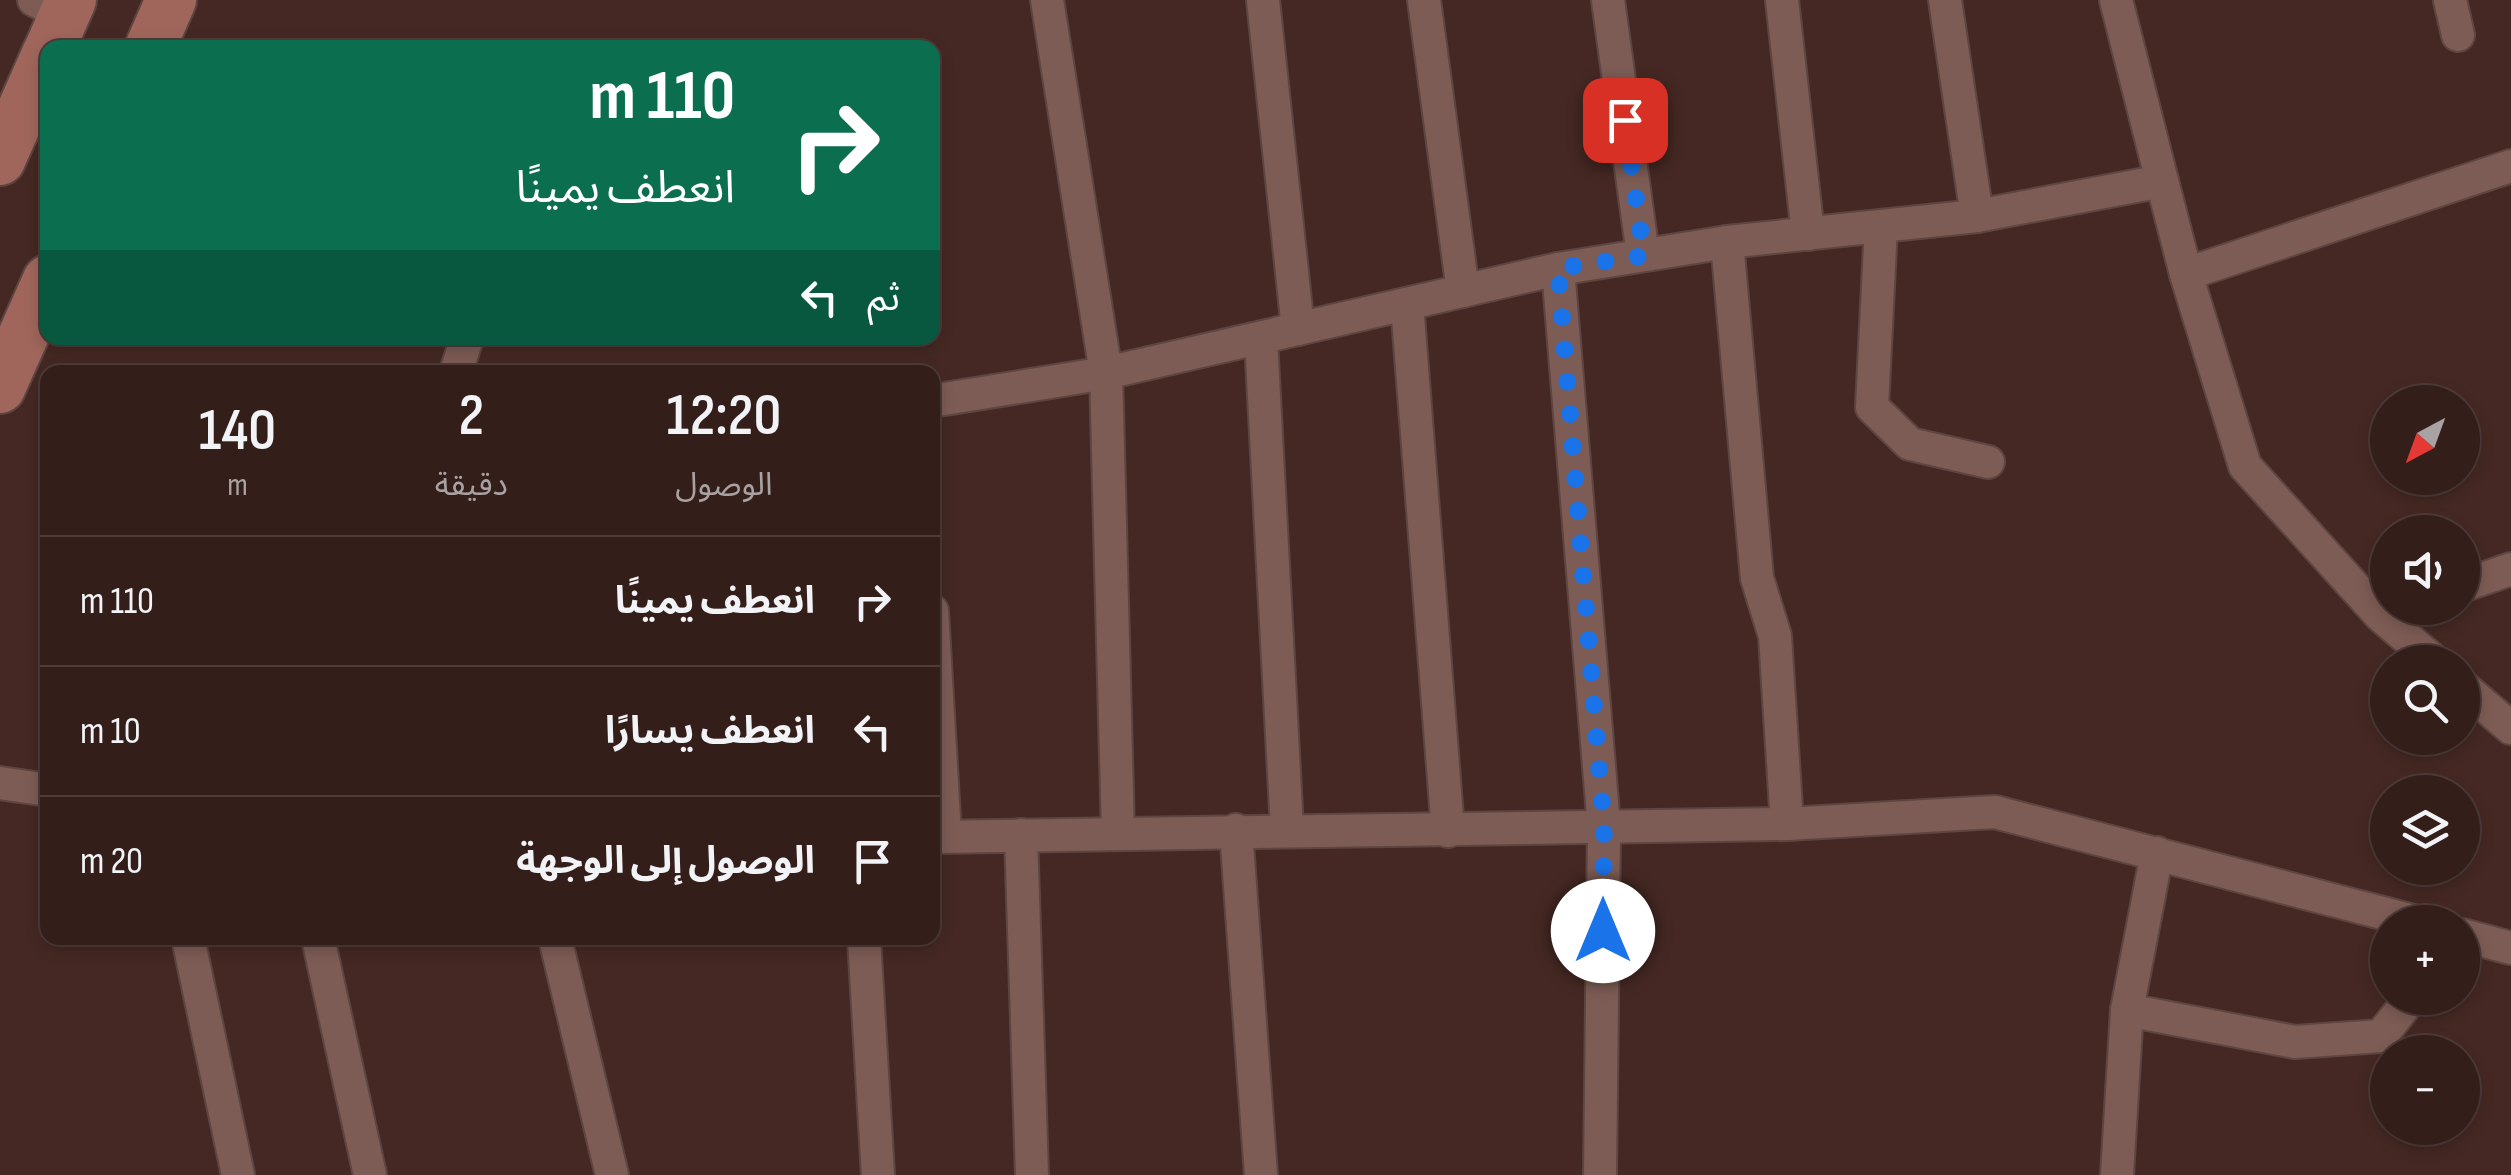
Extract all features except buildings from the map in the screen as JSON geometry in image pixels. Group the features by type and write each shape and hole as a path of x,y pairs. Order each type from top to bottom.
{"main road":[{"path":"154,40 171,0"},
{"path":"0,160 40,57"},
{"path":"0,388 40,298"}],"street":[{"path":"1047,0 1106,374 1118,833"},
{"path":"1263,0 1298,329"},
{"path":"1424,0 1463,291"},
{"path":"1608,0 1644,256"},
{"path":"1782,0 1808,234"},
{"path":"1945,0 1977,216"},
{"path":"2116,0 2186,274 2245,466 2370,591"},
{"path":"2450,0 2458,35"},
{"path":"2186,274 2511,166"},
{"path":"940,400 1106,374 1558,268 1728,242 1977,216 2162,181"},
{"path":"1881,226 1872,407 1910,444 1988,462"},
{"path":"1728,242 1757,578 1775,636 1787,824"},
{"path":"1558,268 1604,827 1600,1175"},
{"path":"1407,304 1448,831"},
{"path":"1261,340 1287,829"},
{"path":"2480,580 2511,570"},
{"path":"2402,625 2420,645"},
{"path":"2480,701 2511,728"},
{"path":"0,783 40,789"},
{"path":"940,837 1787,824 1995,812 2370,909"},
{"path":"1236,830 1261,1175"},
{"path":"1021,835 1032,1175"},
{"path":"2118,1175 2126,1010 2157,853"},
{"path":"2480,940 2511,948"},
{"path":"189,945 238,1175"},
{"path":"320,945 370,1175"},
{"path":"557,945 612,1175"},
{"path":"864,945 878,1175"},
{"path":"2126,1010 2295,1042 2380,1036 2397,1015"}],"route":[{"path":"1603,931 1604,827 1558,268 1644,256 1625,120"}]}
